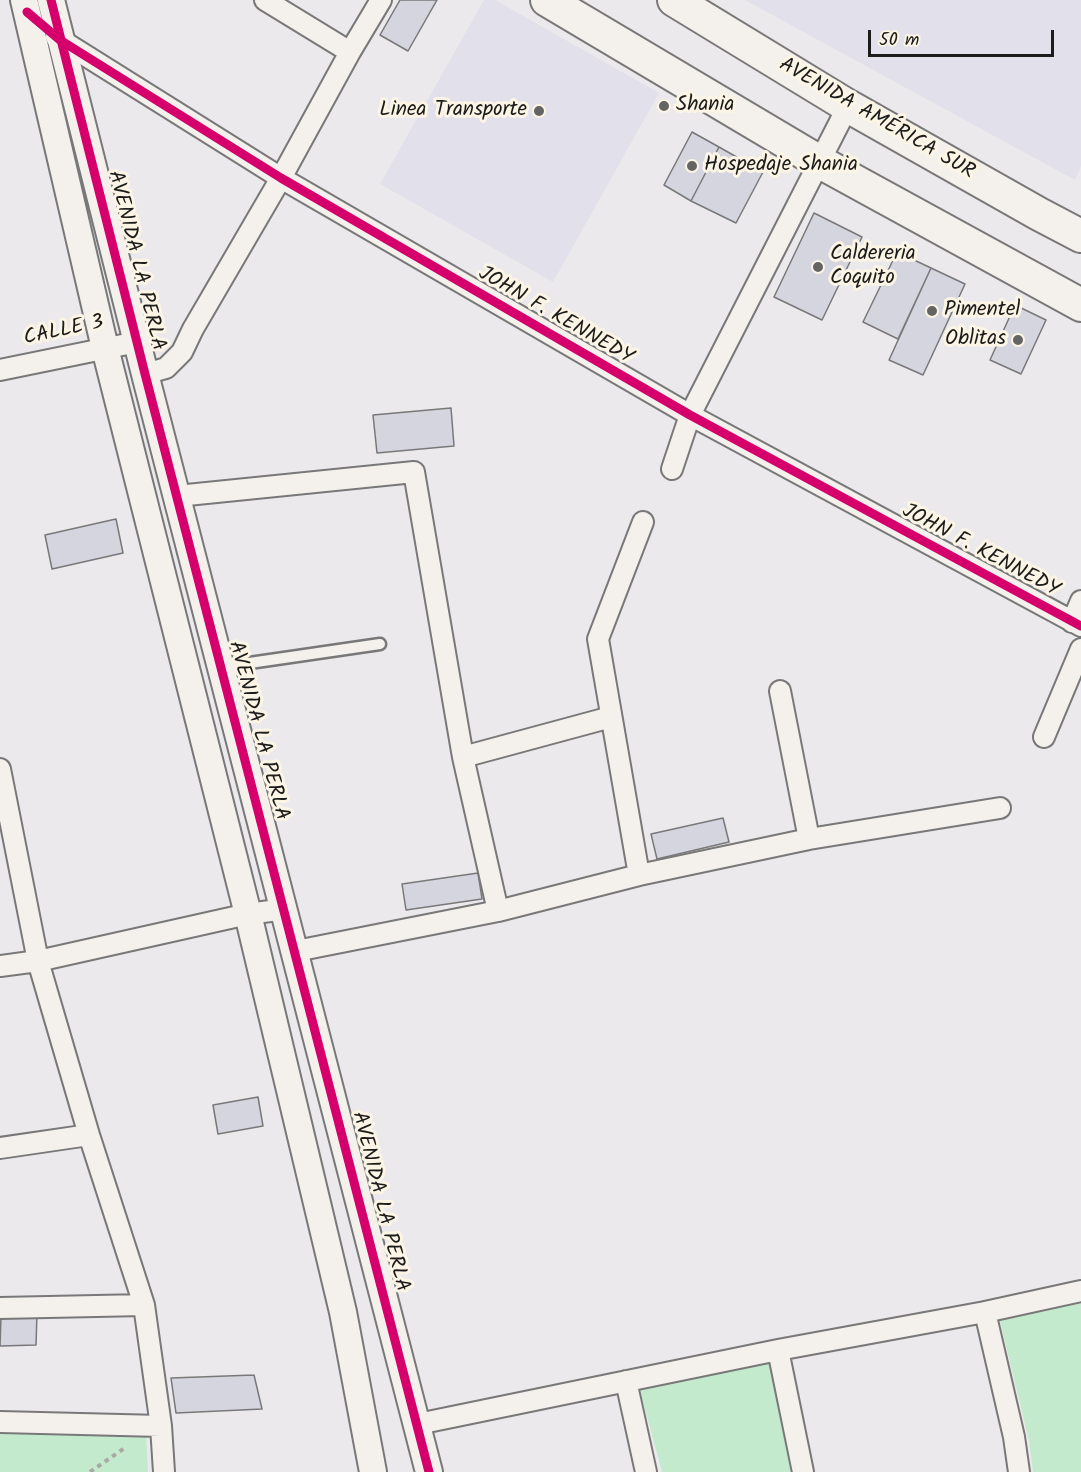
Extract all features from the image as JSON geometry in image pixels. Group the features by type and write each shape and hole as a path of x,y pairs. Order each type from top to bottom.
{"main road":[{"path":"547,0 818,161 1081,305"},
{"name":"AVENIDA AMÉRICA SUR","path":"674,0 848,106 1081,236"}],"street":[{"name":"AVENIDA LA PERLA","path":"51,0 145,374 429,1472"},
{"path":"265,0 350,52"},
{"path":"145,374 166,368 182,352 381,0"},
{"name":"JOHN F. KENNEDY","path":"26,6 60,40 281,178 690,416 1077,624"},
{"path":"26,6 105,348 248,914 343,1312 373,1472"},
{"path":"672,469 690,416 848,106"},
{"name":"CALLE 3","path":"0,370 137,342"},
{"path":"177,496 414,472 463,757 498,910"},
{"path":"639,875 598,639 643,522"},
{"path":"1077,624 1081,601"},
{"path":"1044,737 1081,650"},
{"path":"780,691 809,839"},
{"path":"463,757 611,717"},
{"path":"1,776 38,961 89,1135 144,1305 161,1425 164,1472"},
{"path":"296,951 498,910 639,875 809,839 1000,808"},
{"path":"0,966 38,961 248,914 285,909"},
{"path":"0,1148 89,1135"},
{"path":"418,1424 777,1350 985,1312 1081,1291"},
{"path":"0,1308 144,1305"},
{"path":"985,1312 1014,1437 1019,1472"},
{"path":"777,1350 803,1472"},
{"path":"626,1381 646,1472"},
{"path":"0,1422 161,1425"}],"lane":[{"path":"222,667 380,644"}],"path":[{"path":"90,1472 133,1443"}],"shaded area":[{"path":"484,0 495,0 659,93 553,282 380,184"},
{"path":"745,0 1081,0 1081,166 1075,180"}],"green space":[{"path":"1081,1298 1081,1472 1033,1472 1029,1441 999,1317"},
{"path":"769,1362 791,1472 662,1472 639,1387"},
{"path":"0,1432 146,1432 148,1472 0,1472"}],"building":[{"path":"400,0 437,0 408,51 380,35"},
{"name":"Hospedaje Shania","path":"692,132 719,147 691,201 664,185"},
{"path":"719,147 763,172 736,223 691,201"},
{"name":"Caldereria Coquito","path":"814,213 862,237 822,320 774,297"},
{"path":"897,252 931,268 898,339 863,322"},
{"name":"Pimentel","path":"931,268 965,284 923,375 889,360"},
{"name":"Oblitas","path":"1015,305 1046,320 1021,374 990,360"},
{"path":"451,408 454,446 377,453 373,415"},
{"path":"116,519 123,553 52,569 45,535"},
{"path":"723,818 729,842 657,859 651,834"},
{"path":"478,873 482,899 406,910 402,884"},
{"path":"258,1097 263,1126 218,1134 213,1105"},
{"path":"37,1313 36,1345 0,1346 1,1316"},
{"path":"254,1375 262,1409 176,1413 171,1378"}],"cycle path":[{"path":"51,0 145,374 429,1472"},
{"path":"27,12 60,40 281,178 690,415 1081,626"}],"place":[{"name":"Shania","path":"664,106"},
{"name":"Linea Transporte","path":"539,111"},
{"name":"Hospedaje Shania","path":"692,166"},
{"name":"Caldereria Coquito","path":"818,267"},
{"name":"Pimentel","path":"932,311"},
{"name":"Oblitas","path":"1018,340"}]}
